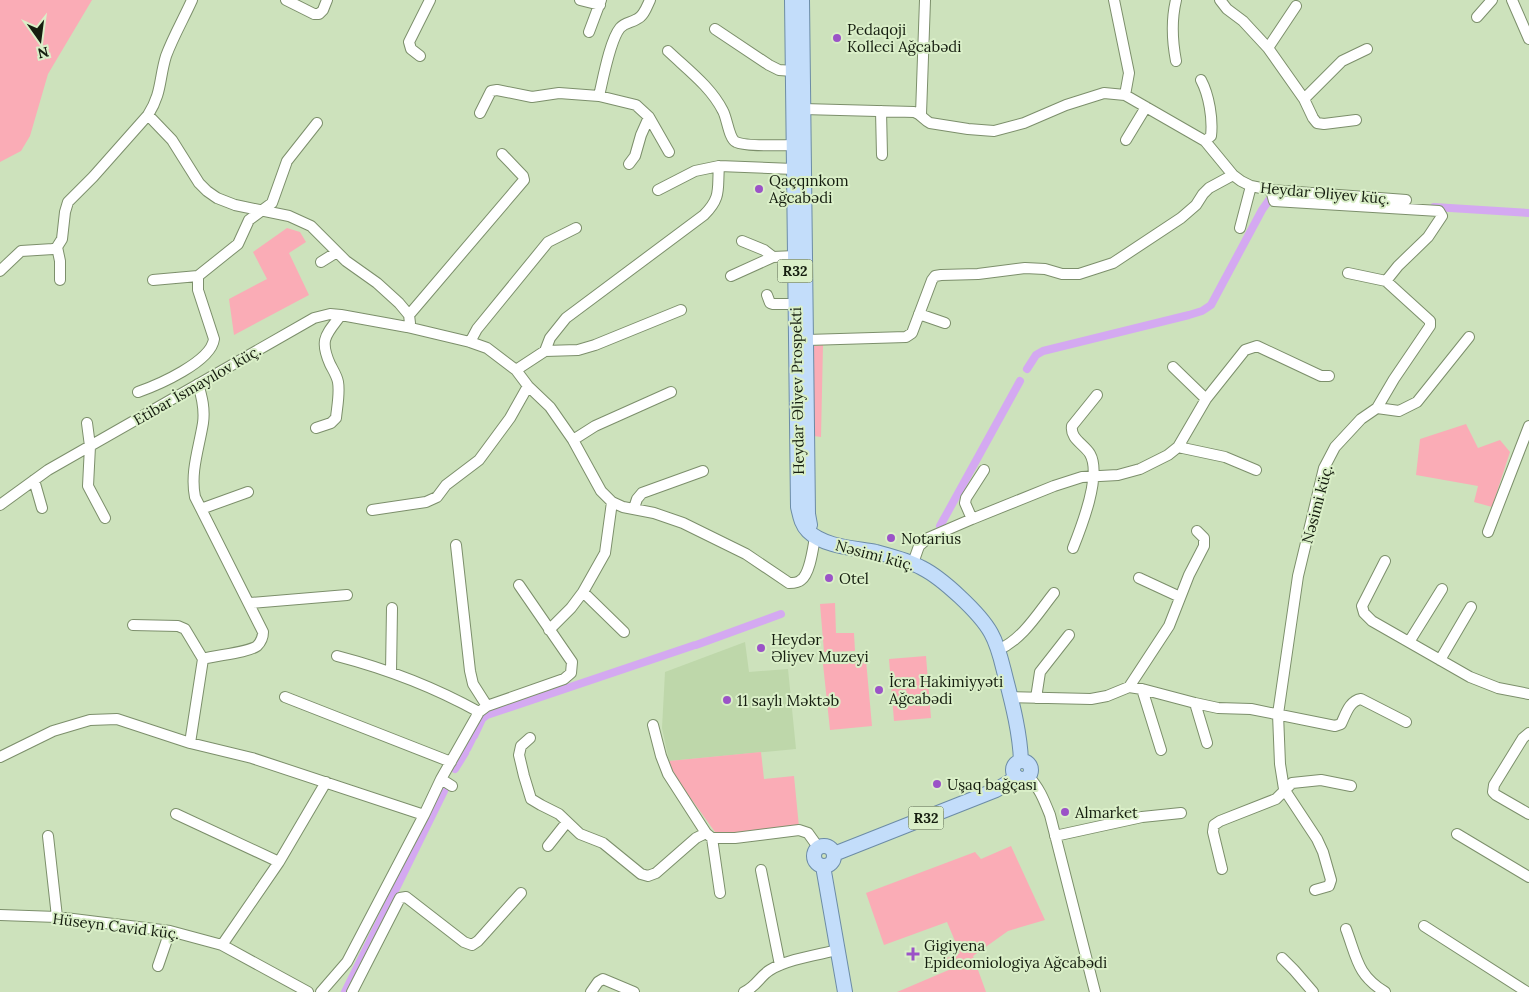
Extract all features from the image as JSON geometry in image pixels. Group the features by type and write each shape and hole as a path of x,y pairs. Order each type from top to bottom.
{"main road":[{"name":"Heydar Əliyev Prospekti","path":"792,0 798,507 804,526 815,537"},
{"name":"R32","path":"802,0 808,514 815,537"},
{"name":"Nəsimi küç.","path":"815,537 824,541 913,563 935,576 967,605 990,630 998,650 1019,735 1021,761 1028,764 1030,772 1022,776"},
{"name":"R32","path":"834,854 996,790 1022,776"},
{"path":"818,847 830,847 834,854 833,861 830,864 820,866 814,860 814,853 818,847"},
{"path":"823,866 845,992"}],"street":[{"path":"2,264 21,251 53,249 57,247 62,239 68,202 98,172 148,115 158,96 166,58 192,0"},
{"path":"286,0 314,14 318,14 323,10 327,0"},
{"path":"420,56 411,49 409,42 430,0"},
{"path":"580,0 600,3 589,32"},
{"path":"599,96 607,61 619,29 626,23 638,19 650,0"},
{"path":"921,114 925,0"},
{"path":"1114,0 1129,73 1125,95"},
{"path":"1176,0 1172,17 1176,61"},
{"path":"1220,0 1244,21 1268,48 1304,98 1312,118 1317,123 1356,120"},
{"path":"1477,17 1492,0"},
{"path":"1512,0 1529,39"},
{"path":"1268,48 1296,6"},
{"path":"716,29 769,65 779,70 793,71"},
{"path":"1304,98 1342,61 1367,48"},
{"path":"668,51 715,95 724,112 731,139 736,142 745,143 794,145"},
{"path":"1201,80 1207,97 1212,127 1211,136 1205,141"},
{"path":"480,113 491,91 497,90 532,97 559,93 599,96 636,105 650,117 669,152"},
{"name":"Heydar Əliyev küç.","path":"803,109 914,112 921,114 930,123 994,131 1024,124 1066,105 1104,93 1125,95 1205,141 1233,175 1251,186 1271,190 1406,200"},
{"path":"1126,140 1146,107"},
{"path":"881,111 882,155"},
{"path":"148,115 172,140 199,183 207,191 217,198 235,205 290,216 311,226 346,261 377,283 409,315 410,323 408,327"},
{"path":"629,164 635,156 641,134 650,117"},
{"path":"154,280 198,276 238,244 249,220 272,202 287,161 317,123"},
{"path":"409,315 524,180 523,176 502,154"},
{"path":"545,352 550,338 566,318 714,206 717,199 718,166"},
{"path":"658,190 695,171 718,166 794,169"},
{"path":"807,340 906,337 912,333 935,276 978,274 1025,268 1045,269 1062,274 1080,274 1113,263 1181,218 1196,205 1203,194 1210,188 1233,175"},
{"path":"1240,228 1251,186"},
{"path":"1271,190 1274,201 1439,210 1442,216 1428,237 1398,266 1386,281"},
{"path":"470,342 477,329 548,242 576,228"},
{"path":"742,241 764,250 773,257"},
{"path":"57,247 60,260 60,280"},
{"path":"321,262 337,252"},
{"path":"731,276 773,257 795,256"},
{"path":"1348,273 1386,281 1430,321 1430,326 1377,408 1399,411 1417,402 1469,338"},
{"name":"Etibar İsmayılov küç.","path":"138,392 155,386 194,364 208,354 214,346 214,339 198,290 198,276"},
{"path":"767,295 770,303 773,304 796,304"},
{"path":"516,370 545,352 578,350 595,346 681,310"},
{"name":"Etibar İsmayılov küç.","path":"0,505 48,470 320,315 330,314 408,327 487,348 516,370 528,386 550,407 573,440 601,491 612,502"},
{"path":"919,314 945,323"},
{"path":"316,428 331,423 336,418 338,384 323,345 326,337 341,315"},
{"path":"913,563 920,546 928,538 972,519 1054,486 1093,475 1118,475 1140,469 1168,455 1178,447 1206,400 1245,350 1257,346 1321,376 1329,376"},
{"path":"1173,367 1206,400"},
{"path":"198,384 203,406 203,422 192,486 195,498 264,632 258,645 251,649 203,659"},
{"path":"372,510 426,502 437,497 446,484 479,460 510,418 528,386"},
{"path":"573,440 595,426 671,392"},
{"path":"1073,548 1086,516 1093,464 1090,454 1071,432 1072,426 1097,395"},
{"name":"Nəsimi küç.","path":"1315,890 1329,886 1331,880 1317,839 1284,789 1280,764 1278,714 1298,576 1324,468 1335,446 1361,419 1377,408"},
{"path":"87,423 90,446 88,486 105,518"},
{"path":"1488,532 1529,426"},
{"path":"1178,447 1225,457 1256,470"},
{"path":"972,519 965,503 966,498 984,470"},
{"path":"634,508 637,499 642,493 703,471"},
{"path":"34,480 42,508"},
{"path":"201,509 248,492"},
{"path":"549,630 571,608 583,592 604,553 612,502 623,507 654,513 690,527 746,554 789,583 796,583 805,576 815,537"},
{"path":"1129,687 1169,626 1189,574 1204,546 1204,538 1197,531"},
{"path":"456,545 470,671 483,709"},
{"path":"1385,561 1362,606 1364,613 1372,621 1470,677 1498,688 1529,694"},
{"path":"1139,578 1180,597"},
{"path":"321,992 347,962 397,870 441,779 483,709 564,679 571,673 572,662 519,585"},
{"path":"1409,642 1442,589"},
{"path":"583,592 624,632"},
{"path":"998,650 1020,635 1054,593"},
{"path":"250,603 348,595"},
{"path":"1440,660 1471,607"},
{"path":"391,672 392,608"},
{"path":"133,625 178,626 186,629 203,659 190,743"},
{"path":"1036,698 1040,672 1068,635"},
{"path":"337,656 391,672 483,709"},
{"path":"1010,697 1091,699 1107,696 1129,687 1218,708 1251,709 1336,726 1341,724 1351,704 1355,700 1362,699 1406,722"},
{"path":"1142,689 1161,750"},
{"path":"285,697 451,762"},
{"path":"1195,703 1207,743"},
{"path":"0,757 53,731 90,720 117,719 190,743 252,758 424,815"},
{"path":"653,725 668,774 709,836 720,892"},
{"path":"1529,733 1523,738 1494,785 1493,792 1529,814"},
{"path":"530,738 521,746 519,754 531,798 540,805 559,814 580,834 603,843 641,874 648,876 656,874 696,838 709,836 734,838 799,830 808,833 818,847"},
{"path":"1022,776 1035,783 1050,815 1095,992"},
{"path":"441,779 452,786"},
{"path":"1222,869 1212,832 1214,825 1220,821 1276,799 1292,783 1321,780 1351,786"},
{"path":"222,945 279,862 326,782"},
{"path":"1055,836 1142,817 1181,813"},
{"path":"176,814 279,862"},
{"path":"548,846 567,822"},
{"path":"1457,834 1529,877"},
{"path":"48,836 57,917"},
{"path":"761,870 780,965"},
{"path":"352,992 400,898 406,897 464,942 472,945 478,941 521,893"},
{"name":"Hüseyn Cavid küç.","path":"0,915 57,917 170,931 222,945 308,992"},
{"path":"1424,926 1527,992"},
{"path":"1346,929 1365,977 1385,992"},
{"path":"158,966 170,931"},
{"path":"744,992 754,989 763,974 780,965 837,950"},
{"path":"1282,958 1313,992"},
{"path":"591,992 598,982 603,979 634,992"}],"shaded area":[{"path":"0,0 92,0 48,74 30,136 21,151 0,162"},
{"path":"287,228 300,232 306,242 289,253 309,295 234,335 229,299 267,279 253,252"},
{"path":"823,345 821,437 814,436 813,346"},
{"path":"1466,424 1478,448 1500,440 1510,452 1492,507 1474,502 1478,486 1416,475 1420,439"},
{"path":"835,603 836,633 854,633 855,651 824,652 820,604"},
{"name":"11 saylı Məktəb","path":"745,642 749,672 788,669 796,749 669,761 662,728 665,672"},
{"path":"926,656 931,718 894,721 889,659"},
{"path":"866,660 872,726 830,730 823,664"},
{"path":"761,752 764,779 794,776 799,827 720,835 715,832 674,775 669,761"},
{"path":"1011,846 1045,920 1008,931 973,956 986,992 897,992 951,969 947,958 960,953 947,922 884,945 866,893 975,852 981,859"}],"waterway":[{"path":"1027,369 1036,355 1043,351 1189,315 1202,311 1211,305 1269,200"},
{"path":"1434,207 1529,213"},
{"path":"940,526 1020,381"},
{"path":"696,645 781,614"},
{"path":"474,736 482,719 487,715 695,645"},
{"path":"467,749 472,739"},
{"path":"455,769 465,753"},
{"path":"345,992 446,787"}],"place":[{"name":"Pedaqoji Kolleci Ağcabədi","path":"837,38"},
{"name":"Qaçqınkom Ağcabədi","path":"759,189"},
{"name":"Notarius","path":"891,538"},
{"name":"Otel","path":"829,578"},
{"name":"Heydər Əliyev Muzeyi","path":"761,648"},
{"name":"İcra Hakimiyyəti Ağcabədi","path":"879,690"},
{"name":"11 saylı Məktəb","path":"727,700"},
{"name":"Uşaq bağçası","path":"937,784"},
{"name":"Almarket","path":"1065,812"},
{"name":"Gigiyena Epideomiologiya Ağcabədi","path":"913,954"}]}
